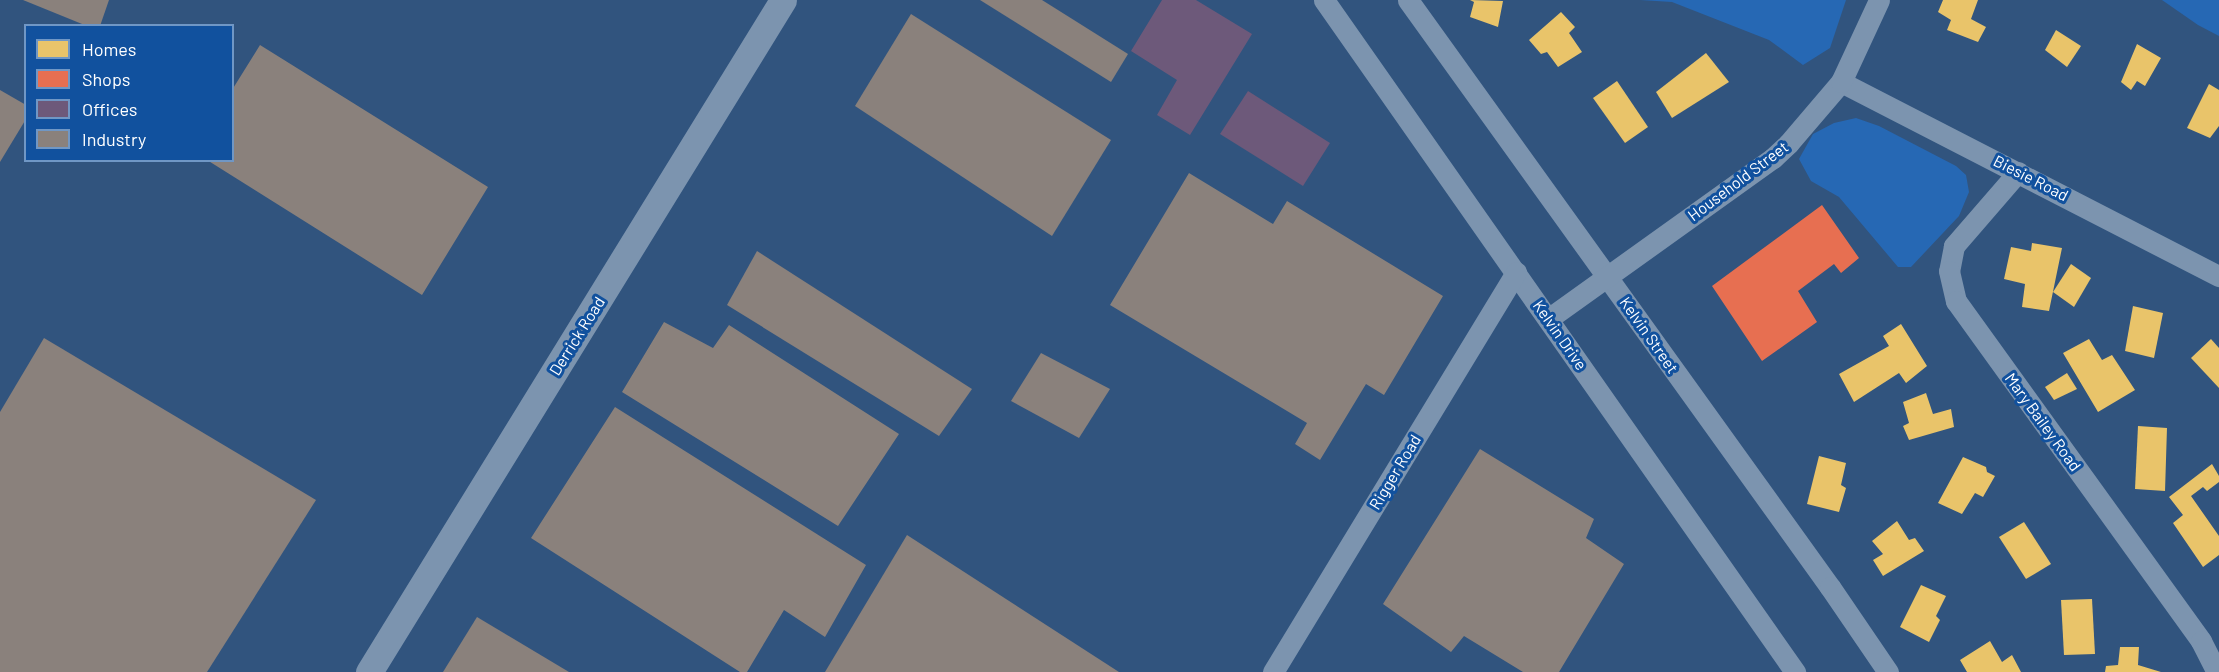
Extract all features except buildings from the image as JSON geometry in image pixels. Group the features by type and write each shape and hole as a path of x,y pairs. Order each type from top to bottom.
{"street":[{"name":"Derrick Road","path":"369,672 783,0"},
{"name":"Kelvin Drive","path":"1324,0 1795,672"},
{"name":"Kelvin Street","path":"1408,0 1888,672"},
{"name":"Household Street","path":"1548,319 1773,158 1809,123 1841,82 1879,0"},
{"name":"Biesie Road","path":"1841,82 2219,276"},
{"name":"Mary Bailey Road","path":"2018,172 1954,246 1949,271 1953,294 2201,641 2217,672"},
{"name":"Rigger Road","path":"1273,672 1516,272"}],"shaded area":[{"path":"1640,0 1846,0 1830,48 1803,65 1769,40 1672,2"},
{"path":"2162,0 2219,0 2219,36 2198,25"},
{"path":"1856,118 1879,126 1956,166 1966,175 1969,192 1959,216 1911,267 1898,267 1839,197 1811,181 1799,159 1813,134 1834,123"}]}
